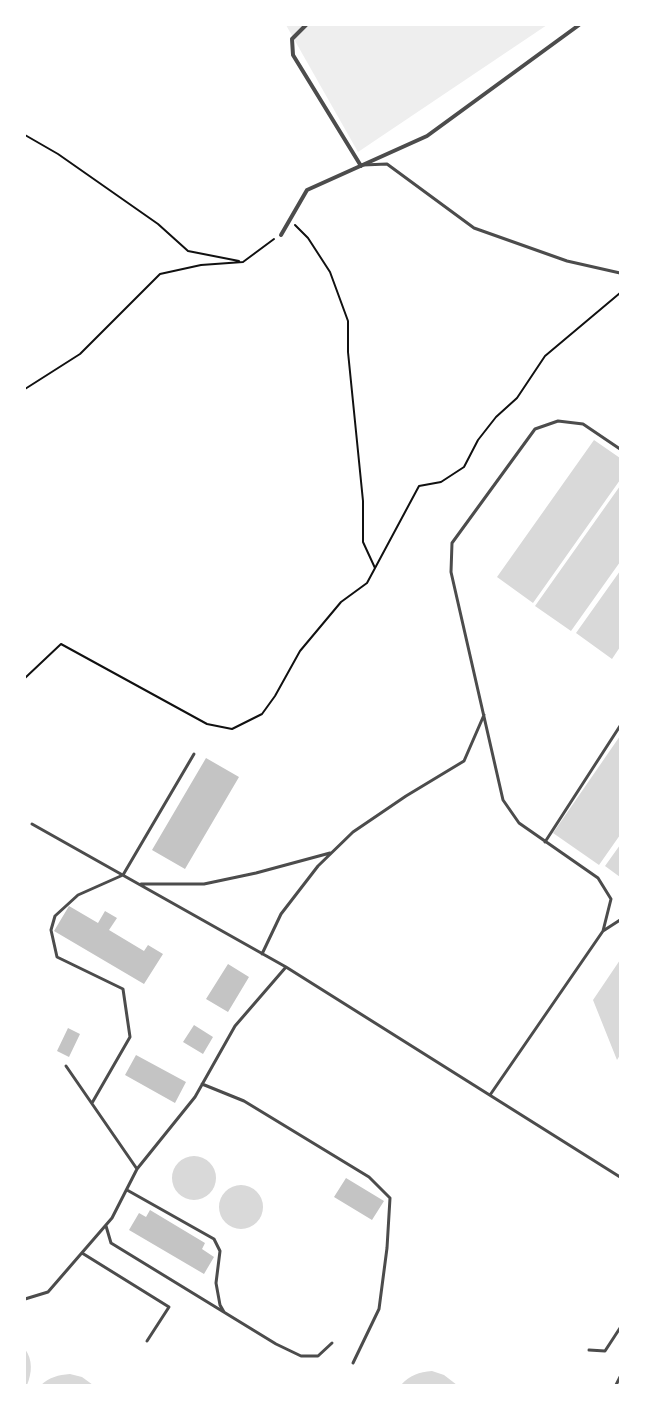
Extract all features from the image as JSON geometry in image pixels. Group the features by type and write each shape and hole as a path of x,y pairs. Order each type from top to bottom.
{"street":[{"path":"306,25 292,39 293,55 361,166"},
{"path":"282,235 307,190 427,136 579,25"}],"lane":[{"path":"361,166 387,164 474,228 567,261 620,272"},
{"path":"490,1095 603,931 611,899 598,878 519,823 503,800 451,572 452,543 535,429 558,421 583,424 620,449"},
{"path":"262,954 281,914 318,866 359,828 406,796 464,761 484,715"},
{"path":"545,842 620,726"},
{"path":"92,1103 130,1037 123,989 57,957 51,930 55,916 78,895 123,875 194,754"},
{"path":"32,824 286,967 620,1177"},
{"path":"139,884 204,884 256,873 331,853"},
{"path":"603,931 620,920"},
{"path":"25,1299 48,1292 106,1226 112,1218 138,1169 195,1097 235,1026 286,967"},
{"path":"66,1066 138,1169"},
{"path":"202,1084 244,1101 369,1177 390,1198 387,1248 379,1308 353,1363"},
{"path":"127,1190 214,1240 220,1251 216,1283 220,1304 224,1312"},
{"path":"106,1226 111,1243 276,1344 301,1356 318,1356 332,1343"},
{"path":"82,1253 169,1307 147,1341"},
{"path":"589,1350 605,1351 620,1328"},
{"path":"616,1385 620,1377"}],"path":[{"path":"25,135 58,154 158,224 188,252 243,262"},
{"path":"290,220 308,238 330,272 348,321 348,359 364,501 364,542 375,568"},
{"path":"25,389 80,354 160,274 201,265 243,262 282,235"},
{"path":"25,678 61,644 207,724 232,729 262,714 275,696 300,651 341,602 367,583 419,486 441,482 464,467 478,440 496,417 517,398 545,356 620,293"}],"shaded area":[{"path":"286,25 547,25 358,152"},
{"path":"594,440 620,458 620,480 533,603 497,577"},
{"path":"620,486 620,562 571,631 535,606"},
{"path":"620,571 620,647 612,659 576,633"},
{"path":"620,736 620,835 599,865 553,833"},
{"path":"620,845 620,877 605,866"},
{"path":"620,960 620,1055 617,1060 593,1000"},
{"path":"194,1156 206,1160 212,1166 216,1178 212,1190 206,1196 194,1200 182,1196 176,1190 172,1178 176,1166 182,1160"},
{"path":"241,1185 253,1189 259,1195 263,1207 259,1219 253,1225 241,1229 229,1225 223,1219 219,1207 223,1195 229,1189"},
{"path":"25,1349 28,1353 31,1367 27,1385 25,1385"},
{"path":"432,1371 444,1375 457,1385 401,1385 415,1375"},
{"path":"70,1374 82,1377 93,1385 41,1385 54,1377"}],"building":[{"path":"206,758 239,777 185,869 152,850"},
{"path":"69,906 98,923 105,911 117,918 109,930 144,951 148,945 163,954 144,984 54,931"},
{"path":"228,964 249,977 228,1012 206,999"},
{"path":"194,1025 213,1037 203,1054 183,1042"},
{"path":"68,1028 80,1034 69,1057 57,1051"},
{"path":"136,1055 186,1082 175,1103 125,1075"},
{"path":"346,1178 384,1201 372,1220 334,1197"},
{"path":"150,1210 205,1243 202,1249 214,1257 204,1274 129,1230 139,1213 146,1217"}]}
